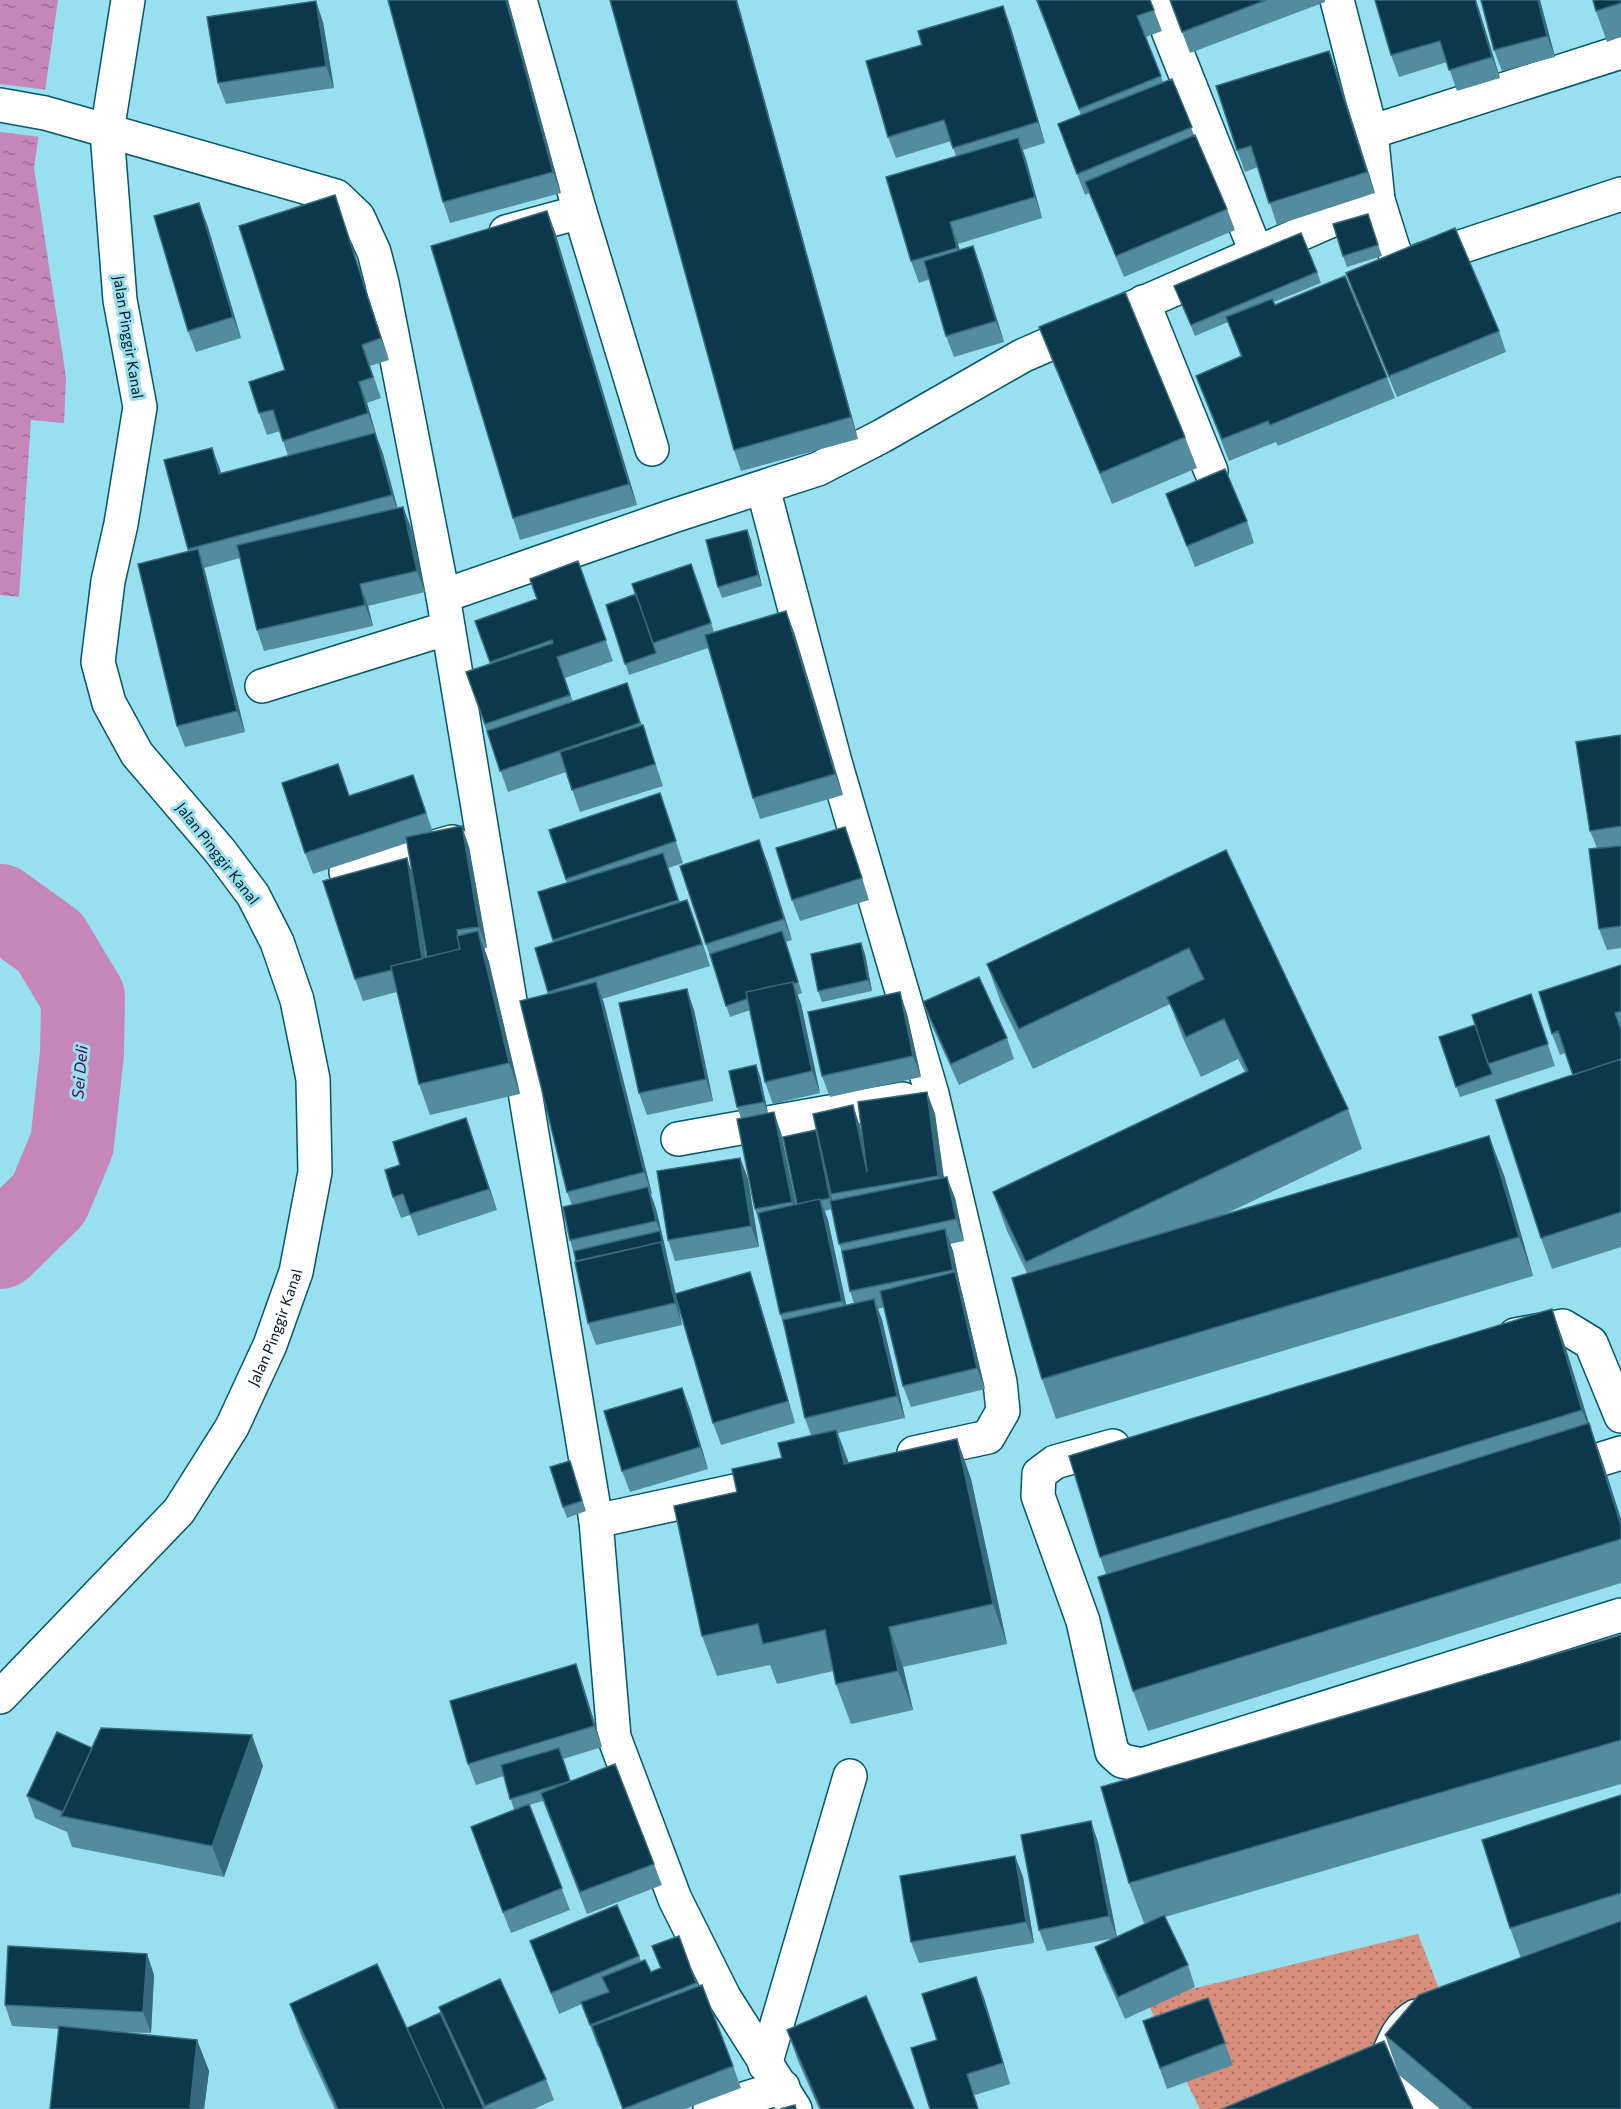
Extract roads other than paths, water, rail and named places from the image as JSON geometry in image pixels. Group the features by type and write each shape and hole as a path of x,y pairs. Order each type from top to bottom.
{"street":[{"name":"Jalan Pinggir Kanal","path":"0,1697 179,1511 232,1427 270,1345 296,1272 315,1172 313,1079 297,999 277,942 254,895 220,851 137,754 109,703 98,662 108,581 121,524 140,407 120,300 107,132 128,0"},
{"path":"520,0 651,449"},
{"path":"1156,0 1256,252"},
{"path":"1337,0 1371,132 1378,200 1401,267"},
{"path":"1371,132 1621,52"},
{"path":"0,105 45,112 107,132 336,196 358,217 374,252 443,596 596,1521 614,1737 675,1899 724,1996 781,2087"},
{"path":"1368,279 1621,194"},
{"path":"443,596 673,516 818,469 882,436 1022,356 1378,200"},
{"path":"473,241 580,212"},
{"path":"1143,302 1211,471"},
{"path":"764,488 835,762 932,1094 1000,1382 1003,1411 988,1437 884,1459"},
{"path":"262,686 448,628"},
{"path":"346,872 483,833"},
{"path":"678,1139 932,1094"},
{"path":"1486,1343 1531,1330 1563,1326 1591,1342 1621,1416"},
{"path":"1146,1437 1056,1462 1039,1474 1038,1496 1095,1617 1112,1752 1122,1761 1142,1765 1621,1615"},
{"path":"1529,1482 1621,1453"},
{"path":"596,1521 816,1474"},
{"path":"781,2087 850,1776"},
{"path":"1427,2109 1393,2070 1387,2058 1396,2035 1407,2021 1440,2008"},
{"path":"710,2109 781,2087"}],"water":[{"path":"0,0 58,0 34,168 66,377 64,423 31,420 19,597 0,595"}],"waterway":[{"name":"Sei Deli","path":"0,906 50,942 83,997 82,1053 72,1144 49,1199 0,1247"}]}
